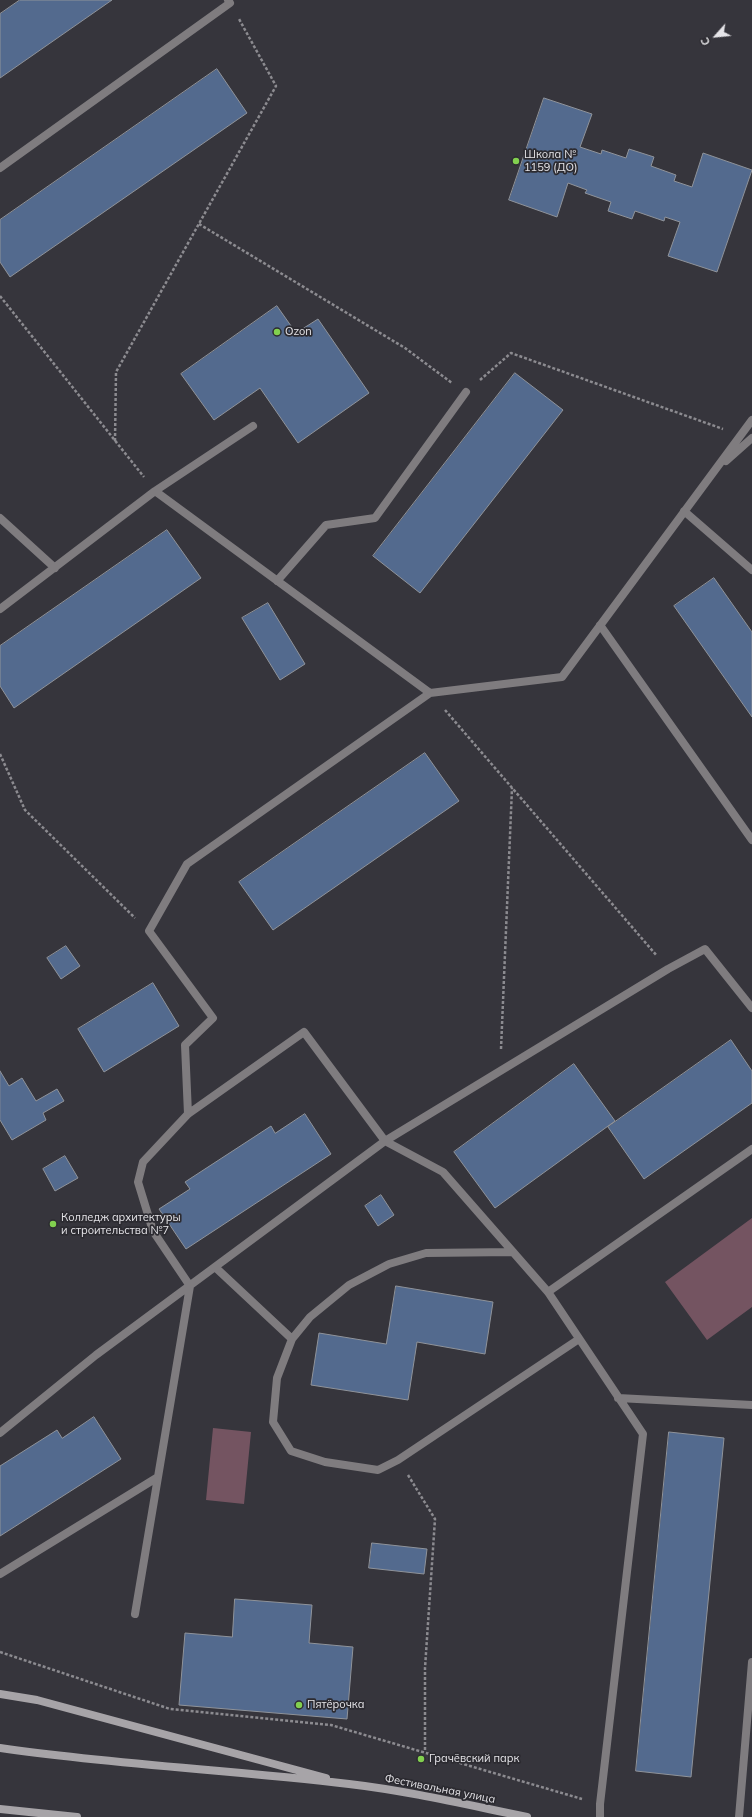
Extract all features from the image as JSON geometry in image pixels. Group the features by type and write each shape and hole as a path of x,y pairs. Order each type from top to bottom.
{"main road":[{"path":"0,1694 37,1700 348,1784"},
{"path":"0,1748 29,1753 348,1784"},
{"name":"Фестивальная улица","path":"348,1784 398,1791 527,1817"},
{"path":"0,1809 77,1817"}],"lane":[{"path":"0,168 229,2"},
{"path":"277,581 326,525 375,518 466,392"},
{"path":"188,1114 185,1045 213,1018 149,931 187,864 430,693 562,677 752,420"},
{"path":"0,609 155,491 253,426"},
{"path":"713,472 752,438"},
{"path":"155,491 430,693"},
{"path":"684,511 752,570"},
{"path":"0,518 55,568"},
{"path":"600,625 752,840"},
{"path":"0,1433 96,1356 385,1141 668,969 705,949 752,1008"},
{"path":"135,1614 190,1286 153,1231 138,1182 143,1162 188,1114 304,1032 385,1141 443,1172 548,1292 643,1434 600,1804 600,1817"},
{"path":"548,1292 752,1149"},
{"path":"513,1252 426,1253 389,1264 349,1285 310,1317 292,1339 277,1378 273,1422 291,1451 325,1462 378,1470 398,1460 580,1339"},
{"path":"215,1267 292,1339"},
{"path":"618,1398 752,1406"},
{"path":"0,1574 158,1477"},
{"path":"739,1817 752,1662"}],"path":[{"path":"115,441 116,372 276,86 229,2"},
{"path":"199,224 405,348 466,392 511,353 740,435"},
{"path":"0,296 155,491"},
{"path":"430,693 668,969"},
{"path":"0,754 25,810 149,931"},
{"path":"500,1071 512,787"},
{"path":"398,1460 436,1519 425,1668 425,1752"},
{"path":"0,1652 170,1709 330,1725 600,1804"}],"shaded area":[{"path":"752,1218 752,1307 707,1340 665,1282"},
{"path":"213,1428 251,1432 244,1504 206,1500"}],"building":[{"path":"20,0 112,0 0,78 0,14"},
{"path":"217,69 247,113 10,277 0,262 0,220"},
{"path":"544,98 592,114 580,147 601,154 602,150 626,158 629,149 654,157 651,166 676,175 674,181 692,187 703,153 752,170 717,272 668,256 680,222 665,217 664,221 635,211 632,219 608,211 611,202 585,193 587,190 568,183 557,217 509,200"},
{"path":"277,306 296,333 318,319 369,393 298,443 260,388 214,420 181,374"},
{"path":"515,373 563,410 420,593 373,556"},
{"path":"167,530 201,578 14,708 0,686 0,646"},
{"path":"714,578 752,632 752,717 674,606"},
{"path":"268,603 305,664 280,680 242,618"},
{"path":"425,753 459,801 273,930 239,882"},
{"path":"66,946 80,966 61,979 47,958"},
{"path":"153,983 179,1026 104,1072 78,1029"},
{"path":"731,1040 752,1071 752,1103 644,1179 608,1127"},
{"path":"574,1064 615,1121 495,1208 454,1152"},
{"path":"0,1071 9,1086 22,1078 36,1101 57,1089 64,1101 43,1113 46,1120 12,1140 0,1120"},
{"path":"305,1114 331,1154 186,1249 159,1209 190,1189 185,1182 271,1126 275,1133"},
{"path":"65,1156 78,1178 55,1191 43,1169"},
{"path":"381,1195 394,1215 378,1226 365,1206"},
{"path":"396,1286 493,1302 485,1354 417,1342 408,1400 311,1385 319,1333 386,1344"},
{"path":"94,1417 121,1459 0,1536 0,1466 57,1430 62,1438"},
{"path":"669,1432 724,1438 691,1777 636,1771"},
{"path":"372,1543 427,1549 424,1574 369,1568"},
{"path":"235,1599 312,1605 309,1643 353,1647 347,1719 179,1705 185,1633 232,1637"}],"place":[{"name":"Школа № 1159 (ДО)","path":"516,161"},
{"name":"Ozon","path":"277,332"},
{"name":"Колледж архитектуры и строительства №7","path":"53,1224"},
{"name":"Пятёрочка","path":"299,1705"},
{"name":"Грачёвский парк","path":"421,1759"}]}
